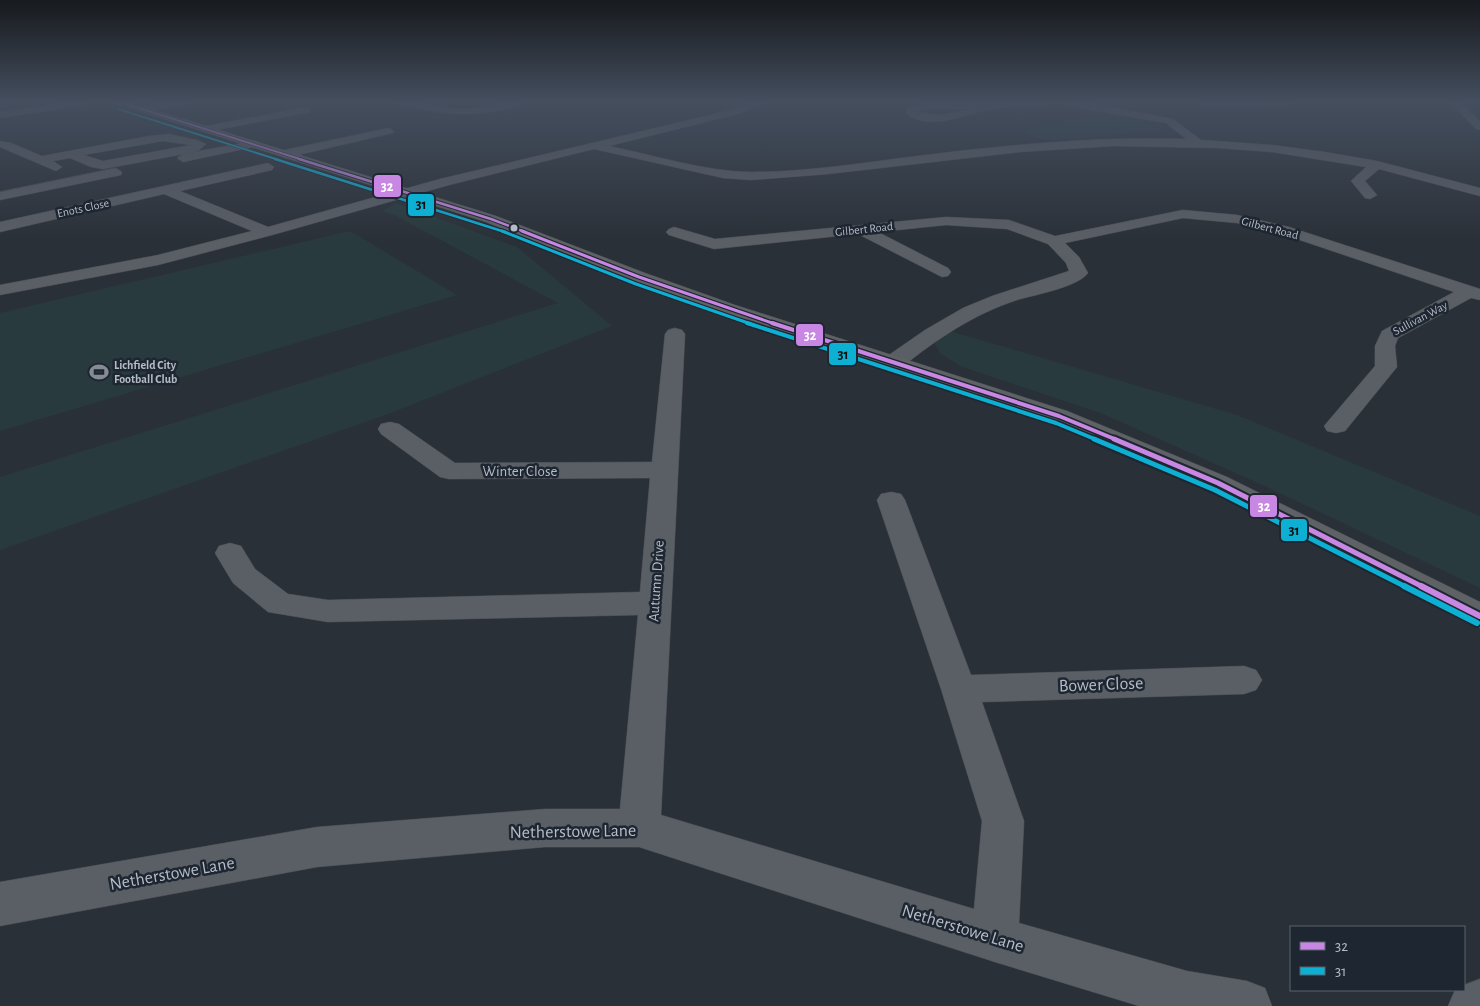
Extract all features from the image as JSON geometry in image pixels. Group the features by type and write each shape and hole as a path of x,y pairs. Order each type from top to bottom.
{"highway":[{"path":"269,149 491,219 639,277 728,308 1059,416 1218,483 1480,616"}],"street":[{"path":"16,149 83,178"},
{"path":"40,160 100,149"},
{"path":"71,154 95,164 114,164 190,149"},
{"path":"0,196 229,149"},
{"path":"285,154 308,149"},
{"path":"0,290 158,260 267,232 467,176 583,149"},
{"path":"609,149 723,174 751,176 1019,149"},
{"path":"1258,149 1376,165 1442,180 1480,192"},
{"path":"1370,195 1358,182 1376,165"},
{"name":"Enots Close","path":"0,226 268,167"},
{"path":"166,190 267,232"},
{"name":"Gilbert Road","path":"1054,241 1183,214 1237,218 1284,230 1474,294"},
{"name":"Gilbert Road","path":"674,232 714,244 946,222 1008,225 1054,241 1073,261 1079,273 1060,283 1001,299 965,314 930,334 894,362"},
{"path":"862,230 942,272"},
{"name":"Sullivan Way","path":"1336,426 1386,367 1385,346 1389,334 1474,294"},
{"name":"Autumn Drive","path":"639,828 675,334"},
{"name":"Winter Close","path":"390,428 449,471 664,470"},
{"path":"891,500 959,689 1003,821 995,939"},
{"path":"230,553 244,576 279,604 328,611 654,603"},
{"name":"Bower Close","path":"959,689 1244,680"},
{"name":"Netherstowe Lane","path":"0,904 318,847 545,828 639,828 995,939 1187,996 1247,1006"},
{"path":"1473,1006 1480,1004"}],"shaded area":[{"path":"396,203 517,247 612,326 388,414 0,550 0,477 558,303 394,215 382,211"},
{"name":"Lichfield City Football Club","path":"350,231 457,295 0,431 0,313"},
{"path":"950,331 1237,415 1480,516 1480,588 1267,487 1103,414 960,366 940,353 934,342"}],"transit line":[{"name":"31","path":"245,149 489,226 636,284 725,316 1056,423 1215,490 1477,623"},
{"name":"32","path":"269,149 491,219 639,277 728,309 1059,416 1218,483 1480,616"}],"place":[{"name":"Lichfield City Football Club","path":"99,372"}]}
